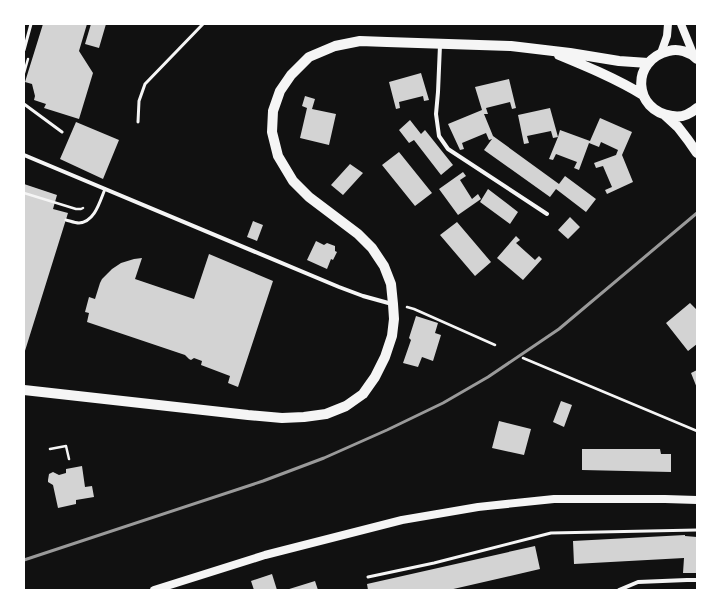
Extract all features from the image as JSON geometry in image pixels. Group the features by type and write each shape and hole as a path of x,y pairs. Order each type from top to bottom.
{"main road":[{"path":"661,53 667,36 668,24"},
{"path":"681,24 695,58"},
{"path":"24,390 248,416 282,418 326,414 346,406 363,394 375,377 385,357 392,336 394,319 391,284 384,266 372,248 358,234 309,197 293,181 278,156 272,132 273,111 280,91 291,75 309,57 334,46 360,41 510,46 618,61 648,63"},
{"path":"544,50 581,64 629,86 643,95"},
{"path":"695,58 683,51 678,50 661,53 648,63 641,78 641,87 648,104 656,111 665,115 674,117 684,116 697,108"},
{"path":"665,115 678,127 697,153"},
{"path":"154,590 265,555 402,520 478,507 554,499 697,500"}],"street":[{"path":"440,44 436,114 439,136 448,149 547,214"},
{"path":"24,155 339,287 363,296 393,304"},
{"path":"619,590 638,582 697,580"}],"lane":[{"path":"24,50 31,24"},
{"path":"138,122 139,101 145,84 203,24"},
{"path":"24,104 62,132"},
{"path":"66,220 79,223 88,220 94,213 106,189"},
{"path":"368,577 551,532 697,530"}],"path":[{"path":"24,193 76,209 81,209 85,206"},
{"path":"393,304 414,308 495,345"},
{"path":"523,358 697,431"},
{"path":"50,449 66,446 69,459"}],"building":[{"path":"43,24 87,24 79,51 93,73 79,119 44,108 46,104 34,100 35,96 32,84 25,82"},
{"path":"91,24 106,24 99,48 85,44"},
{"path":"421,73 429,100 424,101 423,96 399,102 400,108 396,109 389,82"},
{"path":"509,79 516,108 512,109 510,102 486,108 488,114 484,114 493,136 559,184 565,176 596,199 586,212 556,189 550,197 484,150 492,139 489,140 486,133 462,143 464,149 460,150 448,124 482,110 475,87"},
{"path":"305,96 315,99 312,109 336,114 329,145 300,138 307,108 302,106"},
{"path":"550,108 558,137 553,138 551,131 527,136 529,143 524,144 518,115"},
{"path":"600,118 632,132 622,155 633,182 607,194 605,190 612,187 603,166 596,168 594,163 616,155 618,150 601,142 599,147 589,143 579,170 574,168 577,162 556,154 553,160 549,159 560,130 590,141"},
{"path":"410,120 421,134 425,130 453,165 441,175 414,140 409,143 399,130"},
{"path":"76,122 119,140 103,179 60,159"},
{"path":"399,152 432,193 415,206 382,165"},
{"path":"350,164 363,173 343,195 331,185"},
{"path":"463,172 466,176 460,180 472,199 478,194 481,199 458,215 439,189"},
{"path":"24,184 57,195 53,209 68,213 24,354"},
{"path":"488,189 518,212 510,224 480,202"},
{"path":"570,217 580,227 568,239 558,230"},
{"path":"253,221 263,225 257,241 247,237"},
{"path":"457,222 491,262 475,276 440,235"},
{"path":"516,236 520,240 516,243 535,260 539,256 542,259 523,280 497,258"},
{"path":"316,241 324,245 327,243 335,246 335,251 337,252 333,260 331,259 327,269 307,260"},
{"path":"209,254 273,281 238,387 228,383 230,376 201,365 202,361 194,358 191,360 185,355 87,322 89,313 85,312 89,297 95,299 102,279 112,269 121,263 142,258 135,279 194,299"},
{"path":"690,303 697,310 697,344 688,351 666,323"},
{"path":"416,316 438,323 435,333 441,335 433,361 422,357 418,367 403,363 411,340 409,338"},
{"path":"697,370 697,388 691,373"},
{"path":"561,401 572,405 564,427 553,422"},
{"path":"499,421 531,429 524,455 492,448"},
{"path":"582,449 660,449 661,454 671,454 671,472 582,470"},
{"path":"82,466 85,487 92,486 94,497 76,500 76,504 58,508 53,485 48,482 49,474 53,472 59,475 66,473 66,469"},
{"path":"685,535 697,537 697,573 683,573 684,558 574,564 573,541"},
{"path":"535,546 540,569 449,590 368,590 367,584"},
{"path":"272,574 277,590 254,590 251,581"},
{"path":"315,581 318,590 286,590"}],"railway":[{"path":"24,560 263,481 324,458 443,403 488,377 559,329 697,213"}]}
